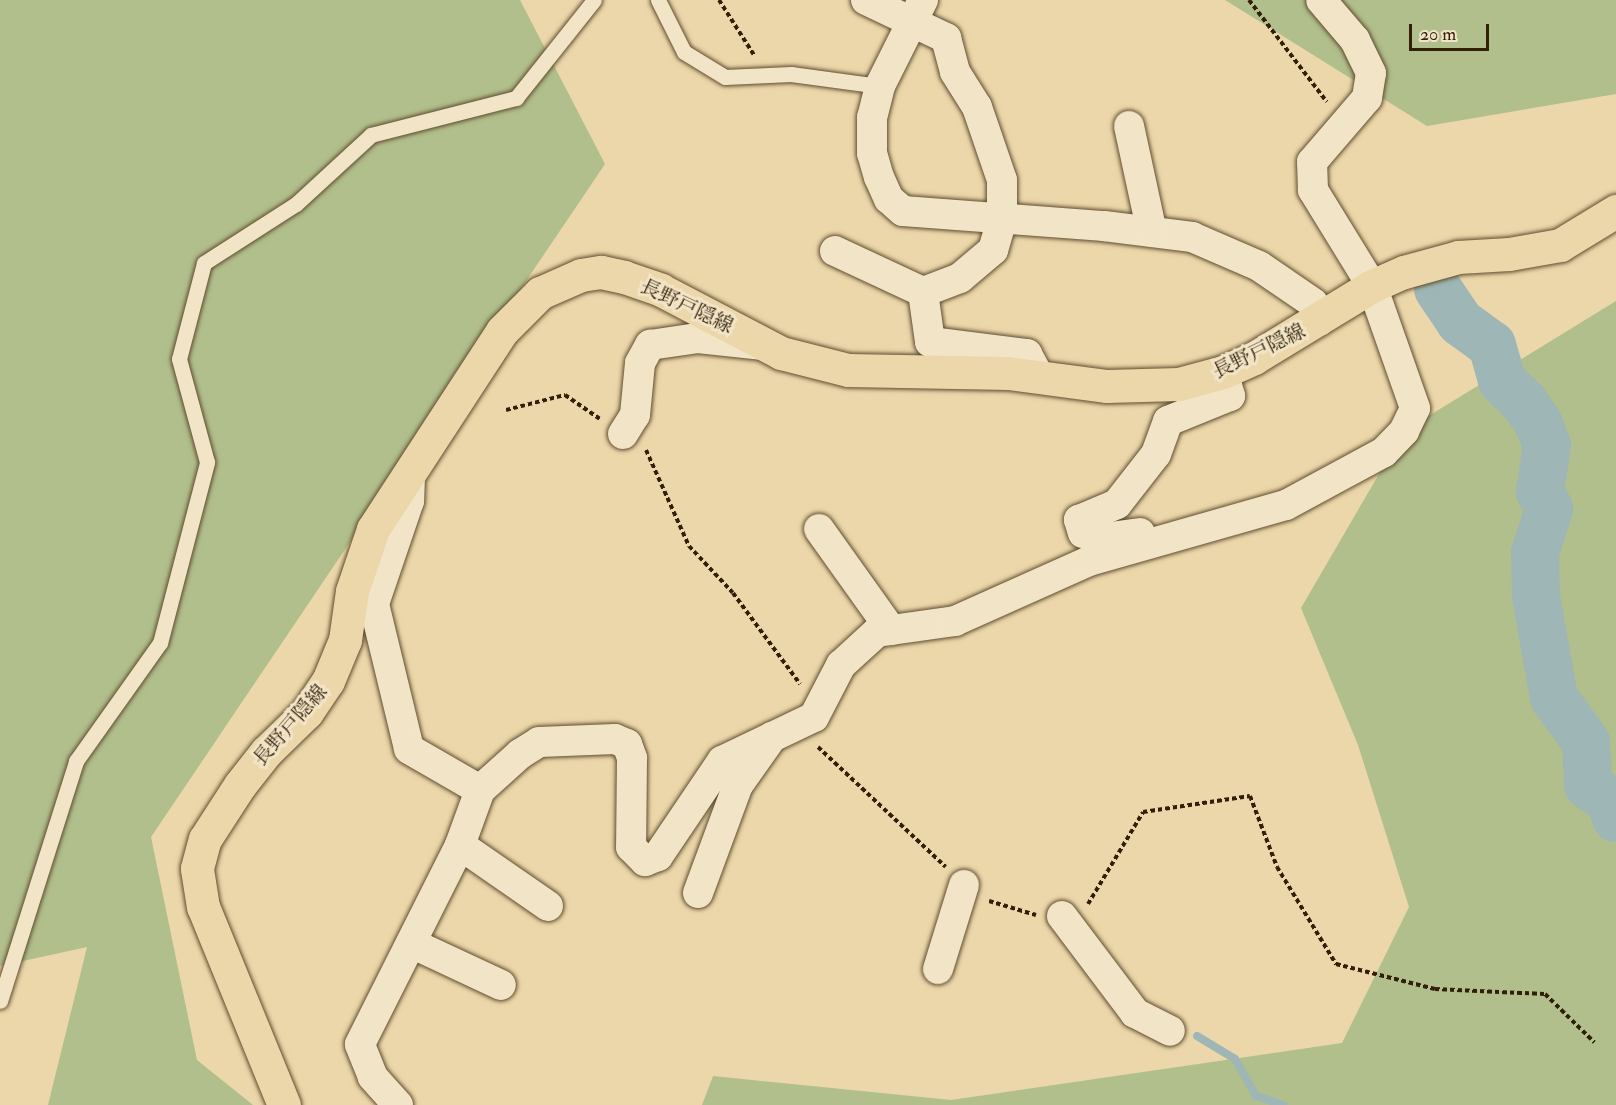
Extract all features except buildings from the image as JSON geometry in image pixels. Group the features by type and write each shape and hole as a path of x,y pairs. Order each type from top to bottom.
{"main road":[{"name":"長野戸隠線","path":"284,1105 203,907 196,868 205,839 240,785 266,752 307,712 328,681 345,640 352,591 373,529 410,476 449,408 502,331 524,307 561,281 602,272 624,277 662,290 767,346 803,361 848,370 1008,373 1131,386 1179,384 1223,372 1319,321 1372,286 1404,272 1458,257 1509,254 1560,245 1616,211"}],"street":[{"path":"835,251 923,292 960,278 993,250 1002,219 1002,180 977,107 956,72 946,38 918,10 866,0"},
{"path":"398,1105 373,1077 360,1044 460,844 480,790 539,742 615,739 627,744 632,758 631,847 645,861 658,856 722,761 814,717 841,665 877,632 955,621 1057,574 1148,542 1286,505 1384,452 1404,431 1415,408 1372,286 1313,190 1312,162 1367,98 1371,73 1355,40 1321,0"},
{"path":"918,10 879,86 872,117 872,153 889,199 903,211 1192,237 1259,266 1313,303 1319,321"},
{"path":"1128,126 1152,232"},
{"path":"923,292 930,342 1028,354 1039,377"},
{"path":"623,434 635,415 640,363 650,345 698,339 767,346"},
{"path":"1148,542 1147,531 1112,537 1083,533 1079,520 1118,504 1156,454 1168,422 1230,396 1223,372"},
{"path":"410,476 410,501 374,604 408,749 480,790"},
{"path":"819,529 891,630"},
{"path":"698,893 738,785 775,734"},
{"path":"460,844 548,906"},
{"path":"938,969 964,885"},
{"path":"1062,916 1135,1013 1170,1030"},
{"path":"411,943 501,985"}],"lane":[{"path":"0,1001 76,761 160,643 207,462 179,359 204,263 296,204 371,135 516,98 594,0"},
{"path":"658,0 684,52 724,77 791,74 879,86"}],"path":[{"path":"719,0 766,76"},
{"path":"1249,0 1344,124"},
{"path":"506,410 565,395 648,451 689,546 733,593 812,701 816,745 978,897 1053,920 1087,906 1143,812 1250,796 1277,867 1336,964 1436,989 1545,994 1594,1042"}],"green space":[{"path":"0,0 520,0 605,164 151,837 197,1060 253,1105 48,1105 87,947 0,966"},
{"path":"1225,0 1616,0 1616,94 1427,126"},
{"path":"1616,301 1616,1105 702,1105 713,1076 951,1100 1342,1043 1409,907 1358,745 1301,608 1404,431"}],"waterway":[{"path":"1438,289 1460,322 1492,345 1502,381 1524,402 1538,422 1547,445 1540,491 1549,509 1535,553 1536,596 1554,698 1586,742 1588,785 1611,802 1616,818"},
{"path":"1197,1036 1235,1059 1256,1096 1284,1105"}]}
